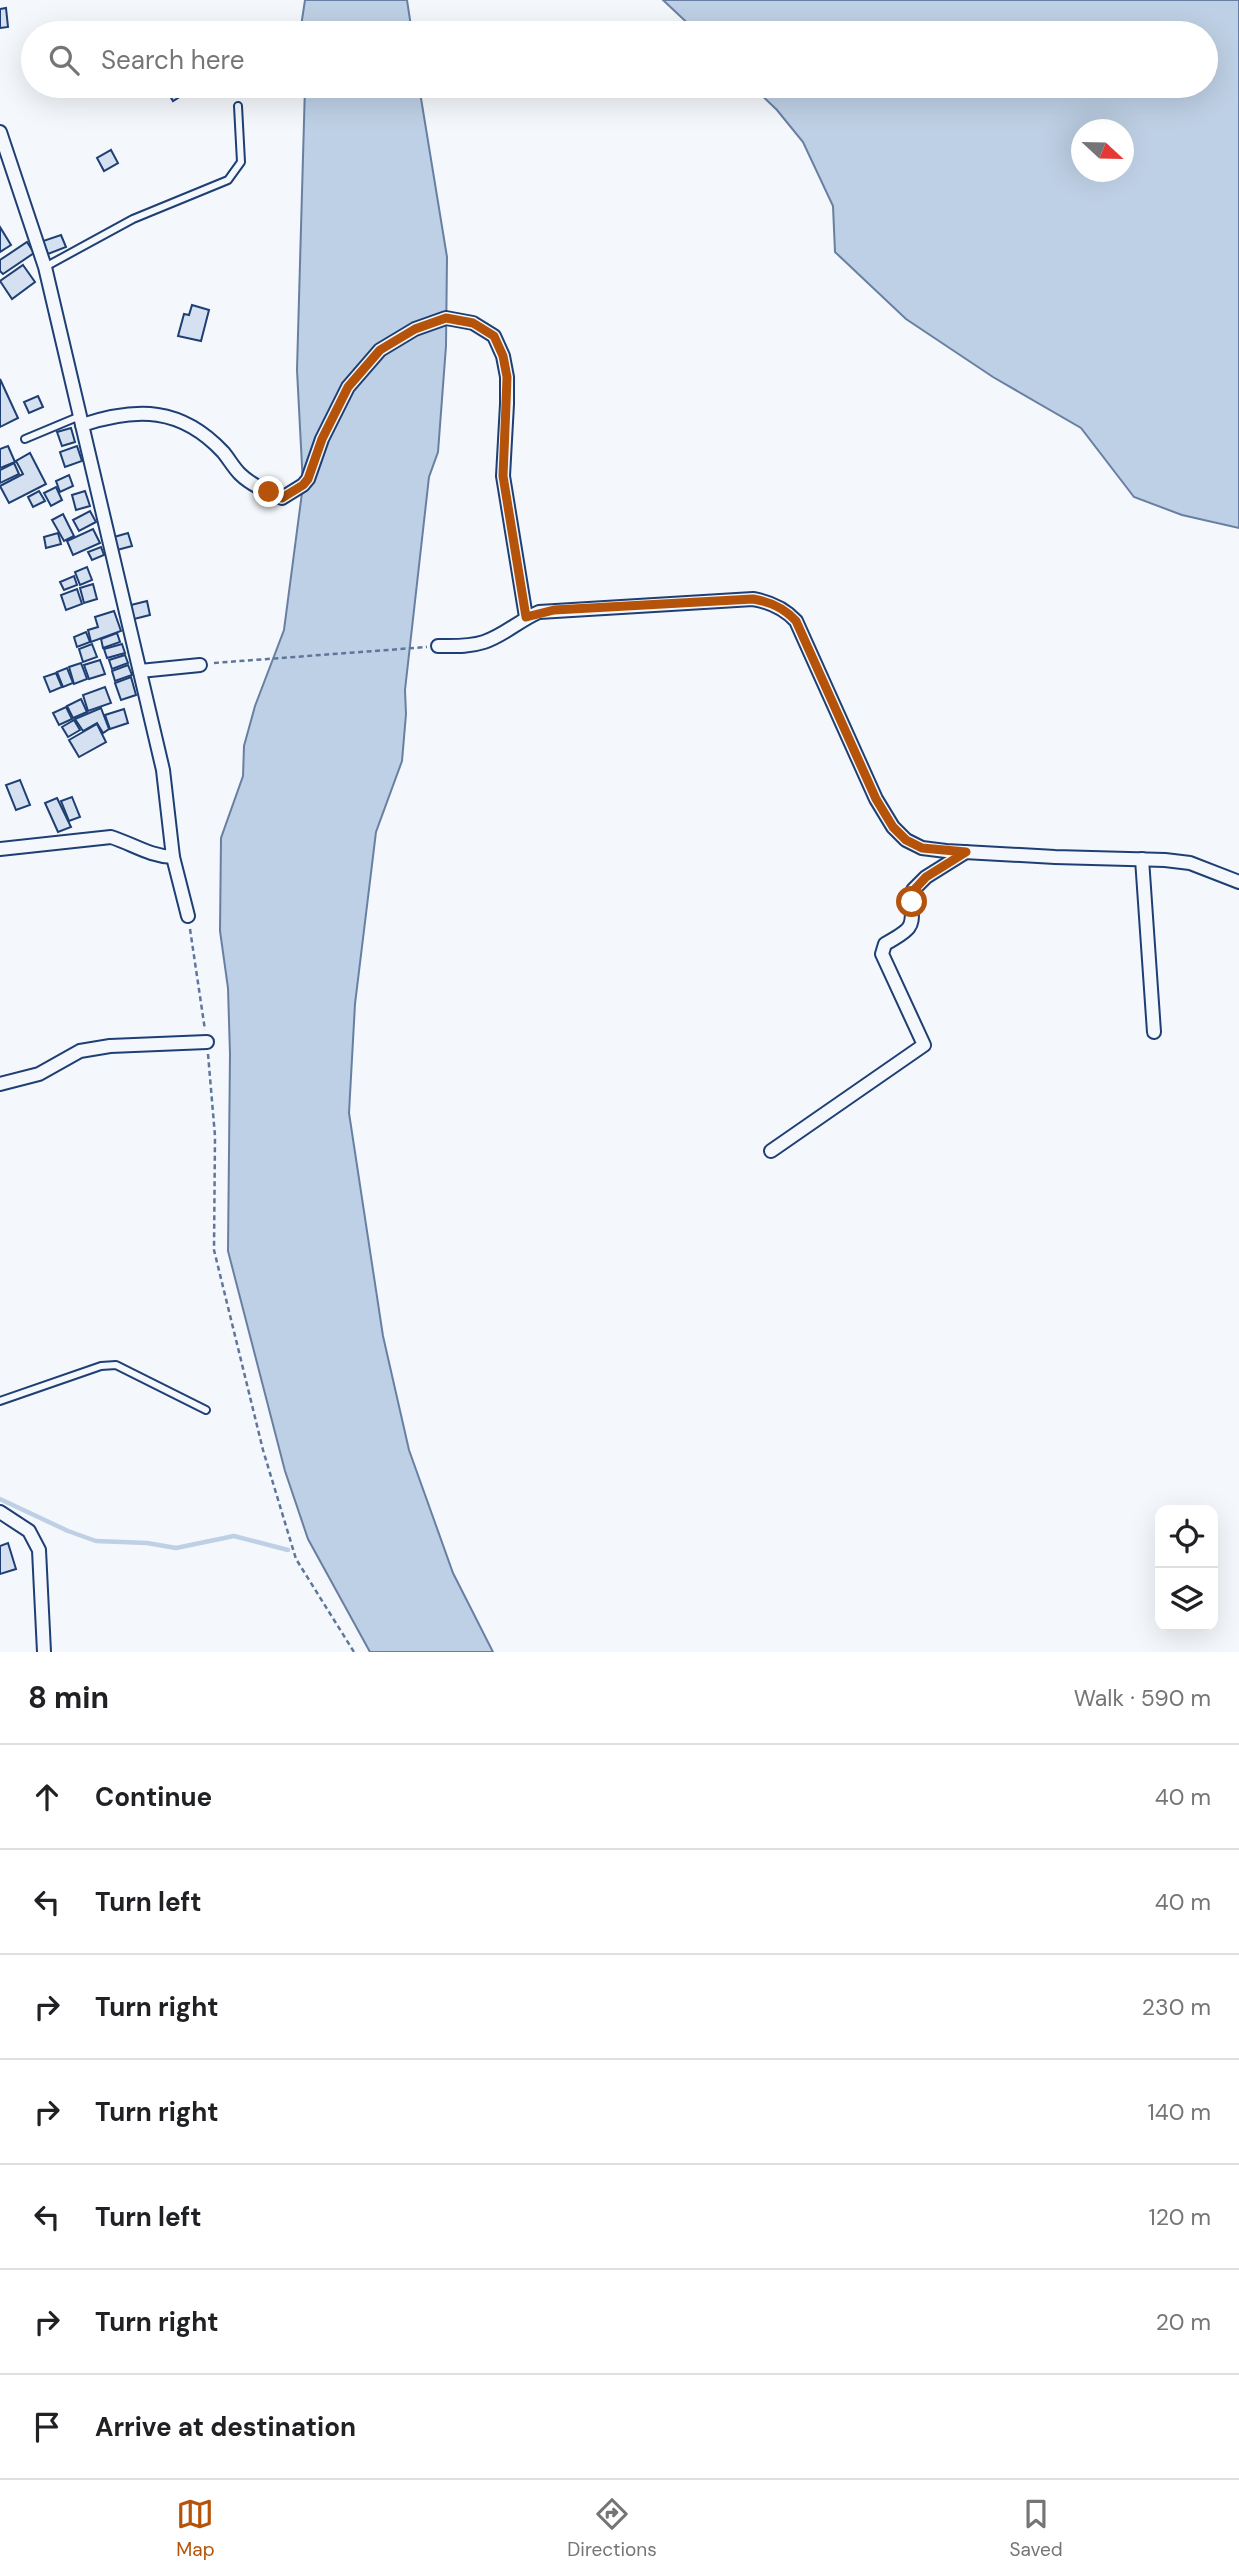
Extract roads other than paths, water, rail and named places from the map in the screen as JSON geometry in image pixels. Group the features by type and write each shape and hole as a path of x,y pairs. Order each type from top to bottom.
{"street":[{"path":"0,132 46,267 163,771 173,858 188,916"},
{"path":"81,420 134,412 162,414 184,422 204,434 240,474 282,498 308,479 322,439 348,387 380,350 415,329 446,318 473,323 494,336 503,356 507,390 503,476 526,617"},
{"path":"438,646 486,642 526,617 554,610 753,599 779,607 796,621 876,799 893,827 906,840 922,848 966,852 1190,863 1239,882"},
{"path":"140,671 200,664"},
{"path":"0,849 111,836 151,854 173,858"},
{"path":"771,1151 924,1045 882,954 885,944 908,931 914,922 914,890 926,877 966,852"},
{"path":"1142,859 1154,1032"},
{"path":"0,1084 39,1074 80,1051 110,1046 206,1042"},
{"path":"0,1513 29,1531 39,1550 44,1652"}],"lane":[{"path":"46,267 132,219 228,180 241,162 238,106"},
{"path":"24,439 81,420"},
{"path":"0,1401 101,1366 116,1365 206,1410"}],"water":[{"path":"305,0 407,0 410,21 302,21"},
{"path":"663,0 1239,0 1239,528 1182,515 1134,497 1081,428 993,377 906,319 835,252 833,206 803,142 764,98 1218,98 1218,21 685,21"},
{"path":"305,98 421,98 447,257 446,346 438,452 429,477 405,690 402,761 376,832 355,1004 349,1113 383,1336 409,1450 453,1573 493,1652 370,1652 308,1539 285,1471 228,1251 230,1054 228,988 220,931 221,838 243,776 244,746 255,706 284,630 303,485 297,370"}],"waterway":[{"path":"0,1499 96,1541 147,1543 176,1548 234,1536 288,1550"}]}
